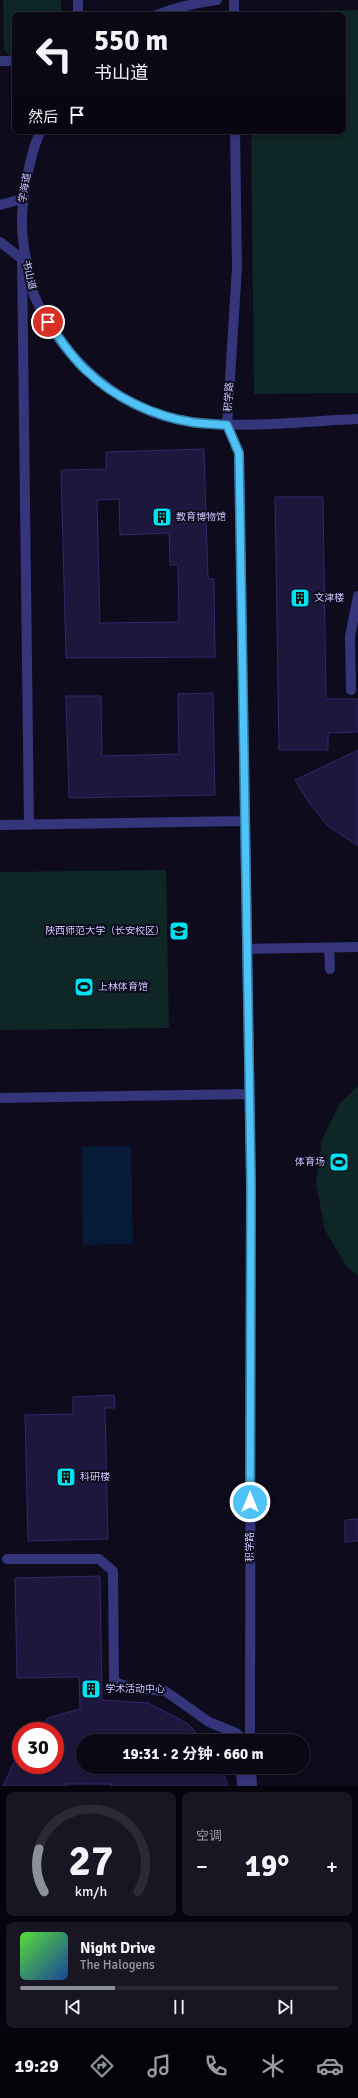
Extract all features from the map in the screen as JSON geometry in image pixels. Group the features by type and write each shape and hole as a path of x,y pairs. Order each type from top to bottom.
{"street":[{"path":"78,0 78,12"},
{"path":"164,12 198,2 217,0"},
{"path":"234,0 234,12"},
{"path":"0,55 0,61 12,61"},
{"name":"学海道","path":"23,248 21,225 22,199 35,141 39,134"},
{"name":"积学路","path":"235,134 237,267 227,425 239,453 251,1184 250,1734"},
{"path":"0,205 22,199"},
{"path":"0,242 22,259 34,294"},
{"name":"书山道","path":"23,248 34,294 48,322 64,345 87,372 107,388 132,403 163,415 191,422 227,425 358,419"},
{"path":"22,259 29,825"},
{"path":"351,690 358,596"},
{"path":"0,825 244,821"},
{"path":"246,949 358,947"},
{"path":"329,948 330,969"},
{"path":"0,1098 249,1094"},
{"path":"7,1559 99,1559 113,1571 114,1682 132,1688 165,1691 209,1722 231,1734"},
{"path":"241,1774 242,1786"},
{"path":"251,1774 252,1786"}],"green space":[{"path":"3,0 61,0 61,12 12,12 12,56 4,50"},
{"path":"358,10 358,393 254,394 251,134 346,134 346,12 249,12"},
{"name":"上林体育馆","path":"166,870 169,1028 0,1030 0,872"},
{"name":"体育场","path":"358,1086 358,1276 346,1266 325,1230 316,1184 322,1139 340,1103"}],"water":[{"path":"131,1146 133,1244 83,1245 82,1147"}],"building":[{"path":"204,449 208,579 214,579 215,657 66,658 61,470 106,469 106,452","holes":["119,499 120,535 169,533 170,565 178,565 179,622 100,623 97,500"]},
{"name":"文津楼","path":"275,497 323,497 326,699 358,699 358,732 328,733 328,750 279,750"},
{"path":"213,693 215,795 69,798 66,696 101,696 102,756 179,754 178,694"},
{"path":"358,750 358,846 328,826 309,803 295,780"},
{"name":"科研楼","path":"114,1395 115,1408 105,1408 108,1539 28,1541 25,1415 73,1414 73,1397"},
{"path":"358,1519 358,1541 345,1542 345,1520"},
{"name":"学术活动中心","path":"100,1576 102,1700 148,1703 187,1723 197,1734 76,1734 76,1774 224,1774 228,1786 111,1786 111,1784 66,1784 66,1786 3,1786 12,1766 12,1774 64,1774 64,1722 44,1722 48,1718 80,1709 79,1677 17,1678 15,1578"}],"place":[{"name":"教育博物馆","path":"162,517"},
{"name":"文津楼","path":"300,598"},
{"name":"陕西师范大学（长安校区）","path":"179,931"},
{"name":"上林体育馆","path":"84,987"},
{"name":"体育场","path":"339,1162"},
{"name":"科研楼","path":"66,1477"},
{"name":"学术活动中心","path":"91,1689"}],"route":[{"path":"48,322 64,345 87,372 107,388 132,403 163,415 191,422 227,425 239,453 251,1184 250,1502"}]}
